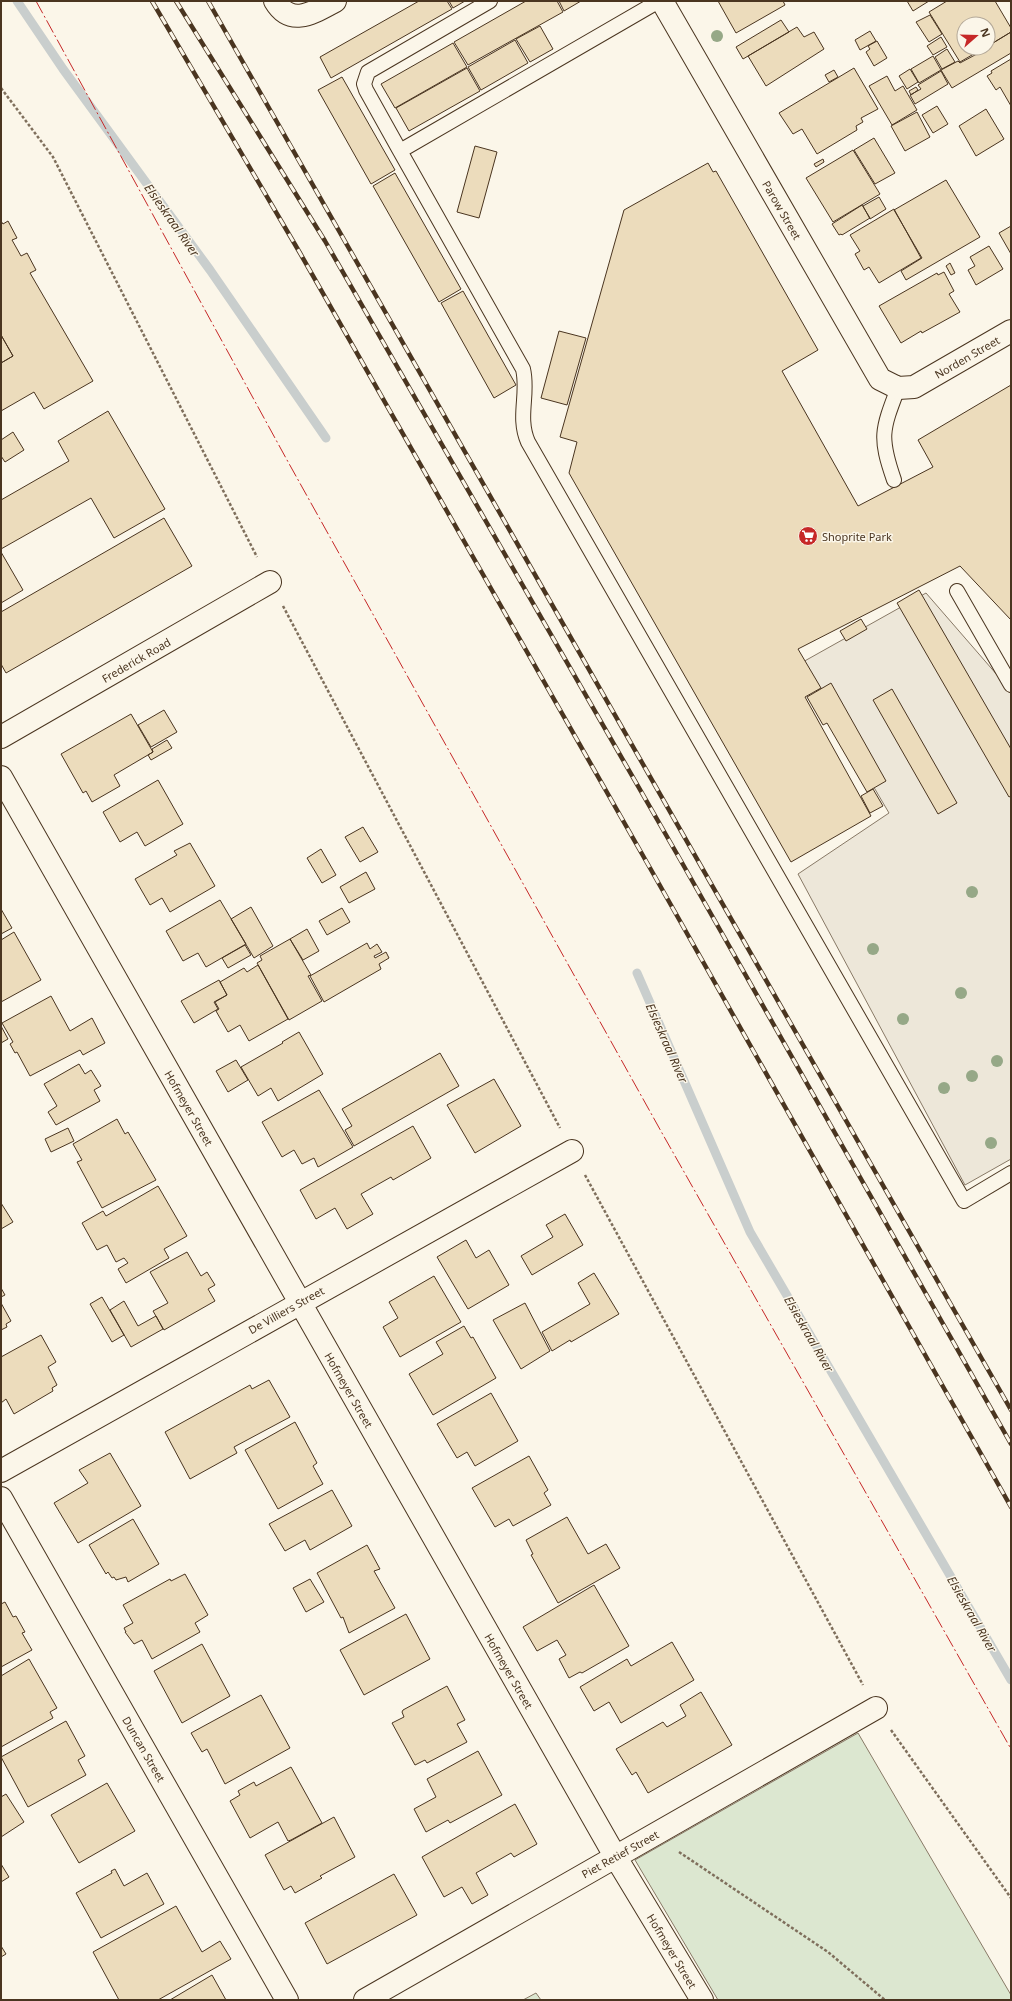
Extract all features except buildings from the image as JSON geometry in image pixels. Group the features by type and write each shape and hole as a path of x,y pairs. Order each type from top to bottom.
{"street":[{"path":"276,1 279,6 291,15 303,16 334,1"},
{"name":"Parow Street","path":"662,1 873,371 880,379 898,388"},
{"name":"Norden Street","path":"898,388 914,386 922,383 1011,332"},
{"name":"Frederick Road","path":"1,737 270,582"},
{"name":"Hofmeyer Street","path":"1,777 615,1856 702,2000"},
{"name":"De Villiers Street","path":"1,1471 300,1302 572,1151"},
{"name":"Duncan Street","path":"1,1498 287,2000"},
{"name":"Piet Retief Street","path":"365,2000 876,1708"}],"lane":[{"path":"490,1 368,72 364,84 366,90 523,369 526,388 523,408 523,426 528,442 964,1201 1011,1173"},
{"path":"400,151 658,1"},
{"path":"894,480 886,458 883,439 885,422 898,388"},
{"path":"957,591 1011,685"}],"path":[{"path":"1,88 53,157 270,582 572,1151 876,1708 1011,1898"},
{"path":"654,1835 828,1952 885,2000"}],"green space":[{"path":"858,1733 1011,1995 1011,2000 718,2000 635,1860"},
{"path":"536,1993 541,2000 523,2000"}],"shaded area":[{"path":"926,593 1011,691 1011,1159 965,1185 798,874 889,813 801,663"}],"waterway":[{"name":"Elsieskraal River","path":"17,1 63,69 210,270 326,438"},
{"name":"Elsieskraal River","path":"637,973 750,1232 1011,1680"}],"railway":[{"path":"152,1 300,253 1011,1507"},
{"path":"176,1 325,241 681,861 1011,1444"},
{"path":"208,1 1011,1410"}],"power":[{"path":"36,1 287,460 662,1133 1011,1749"}],"place":[{"name":"Shoprite Park","path":"808,536"}]}
